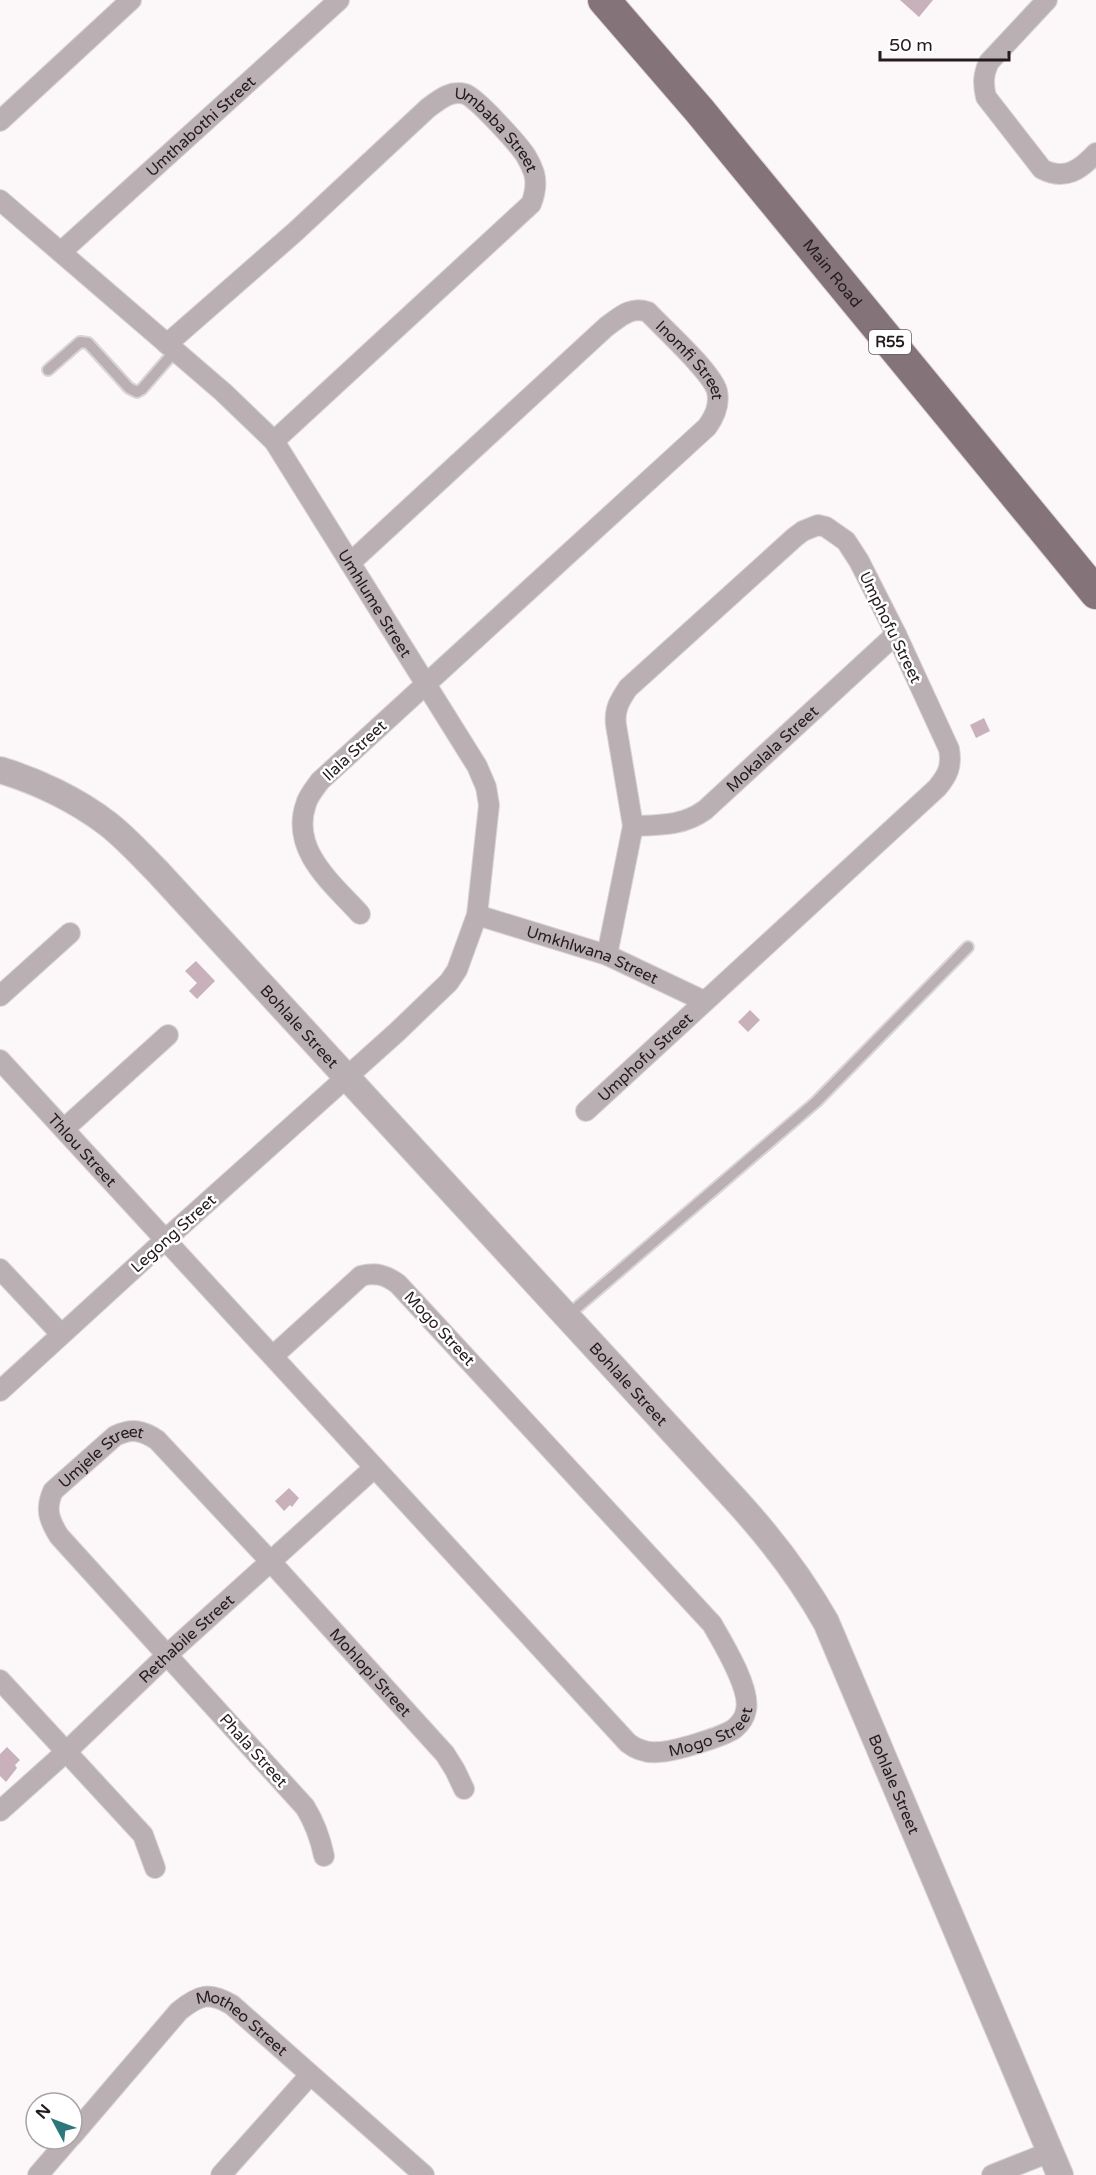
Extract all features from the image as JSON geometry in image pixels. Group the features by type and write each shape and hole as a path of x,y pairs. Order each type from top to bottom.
{"main road":[{"name":"Main Road","path":"604,0 683,91 1096,593"},
{"name":"Main Road","path":"622,0 683,91"}],"street":[{"path":"0,121 131,0"},
{"name":"Umthabothi Street","path":"61,252 339,0"},
{"path":"1047,0 989,62 984,74 983,86 986,97 1042,169 1057,174 1072,173 1086,164 1096,153"},
{"name":"Umbaba Street","path":"171,348 428,108 452,93 464,93 477,101 525,154 536,185 531,204 274,441"},
{"name":"Umhlume Street","path":"0,200 243,411 274,441 477,766 486,787 489,805 477,915 457,970 449,982 406,1024 346,1076"},
{"name":"Inomfi Street","path":"350,563 606,327 624,314 639,309 648,312 705,373 715,387 716,414 707,427 425,686"},
{"name":"Umphofu Street","path":"586,1111 937,789 948,775 951,758 948,749 896,634 859,561 846,541 826,526 818,525 795,537 628,687 617,706 616,725 633,826 608,955"},
{"name":"Mokalala Street","path":"633,826 682,822 705,810 896,634"},
{"name":"Ilala Street","path":"360,914 319,868 304,844 301,832 306,802 320,781 425,686"},
{"name":"Bohlale Street","path":"0,770 79,805 108,824 158,872 763,1530 809,1592 835,1643 1055,2164"},
{"name":"Umkhlwana Street","path":"477,915 608,955 704,1001"},
{"path":"0,996 70,933"},
{"path":"64,1129 168,1035"},
{"name":"Thlou Street","path":"0,1060 165,1240"},
{"name":"Legong Street","path":"0,1391 346,1076"},
{"name":"Mogo Street","path":"165,1240 621,1737 634,1747 647,1752 668,1751 725,1734 743,1719 747,1708 743,1687 712,1624 398,1284 380,1274 362,1276 273,1356"},
{"path":"0,1269 61,1334"},
{"name":"Umjele Street","path":"167,1655 58,1536 47,1513 53,1491 60,1484 115,1436 126,1431 137,1430 147,1433 157,1440 271,1562"},
{"name":"Rethabile Street","path":"0,1811 67,1751 167,1655 374,1468"},
{"name":"Mohlopi Street","path":"271,1562 444,1754 464,1789"},
{"name":"Phala Street","path":"167,1655 305,1807 317,1828 324,1856"},
{"path":"0,1680 143,1835 155,1868"},
{"name":"Motheo Street","path":"84,2122 179,2011 201,1997 211,1996 232,2006 417,2173"},
{"path":"221,2175 310,2075"},
{"name":"Motheo Street","path":"38,2175 59,2151"},
{"path":"992,2175 1055,2164"}],"lane":[{"path":"48,370 80,342 88,343 136,392 142,389 171,348"},
{"path":"567,1316 816,1102 968,947"}],"building":[{"path":"900,0 933,0 919,17"},
{"path":"984,718 990,731 976,738 970,725"},
{"path":"196,961 215,981 197,999 189,991 197,983 185,971"},
{"path":"750,1010 760,1020 748,1032 738,1022"},
{"path":"289,1488 299,1498 292,1507 290,1505 284,1511 275,1501"},
{"path":"7,1747 20,1760 6,1782 0,1776 0,1754"}]}
